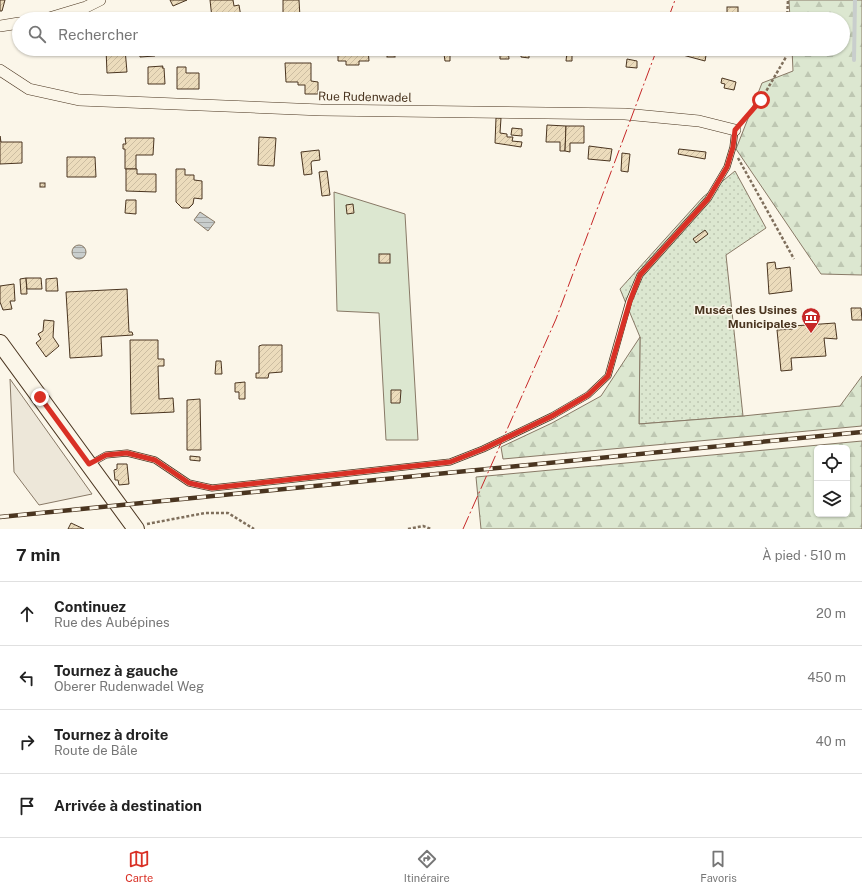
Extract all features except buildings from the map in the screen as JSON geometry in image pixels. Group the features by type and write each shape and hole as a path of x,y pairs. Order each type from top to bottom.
{"main road":[{"path":"0,344 136,528"}],"street":[{"path":"69,12 86,7 100,0"},
{"path":"0,26 12,24"},
{"name":"Rue Rudenwadel","path":"0,70 29,89 78,100 321,110 625,114 699,121 735,130"}],"lane":[{"path":"89,464 106,455 127,453 155,460 189,483 212,488 450,462 483,449 552,416 588,395 608,376 630,301 640,275 708,199 727,167 733,147 735,130"}],"path":[{"path":"787,12 788,0"},
{"path":"735,130 761,100 786,56"},
{"path":"733,147 794,259"},
{"path":"136,528 156,521 205,513 228,513 254,529"},
{"path":"408,529 423,526 431,529"}],"green space":[{"path":"789,0 862,0 862,275 821,274 736,149 762,83 793,71 792,56 850,56 850,12 790,12"},
{"path":"735,171 766,228 726,255 743,416 639,424 640,337 620,289 703,197"},
{"path":"334,192 405,214 418,440 386,440 379,313 337,311"},
{"path":"640,337 639,424 743,416 840,406 862,376 862,426 503,459 501,447 552,423 601,396"},
{"path":"862,441 862,529 481,529 476,477 814,445 814,517 850,517 850,445 819,445"}],"shaded area":[{"path":"200,212 215,222 208,231 194,220"},
{"path":"79,245 84,247 86,252 84,257 79,259 74,257 72,252 74,247"},
{"path":"10,379 92,494 39,505 14,472"}],"waterway":[{"path":"854,60 855,0"}],"railway":[{"path":"0,517 862,432"}],"power":[{"path":"671,12 675,0"},
{"path":"463,529 556,319 654,56"}],"place":[{"name":"Musée des Usines Municipales","path":"811,334"}],"route":[{"path":"40,397 89,464 106,455 127,453 155,460 189,483 212,488 450,462 483,449 552,416 588,395 608,376 630,301 640,275 708,199 727,167 733,147 735,130 761,100"}]}
